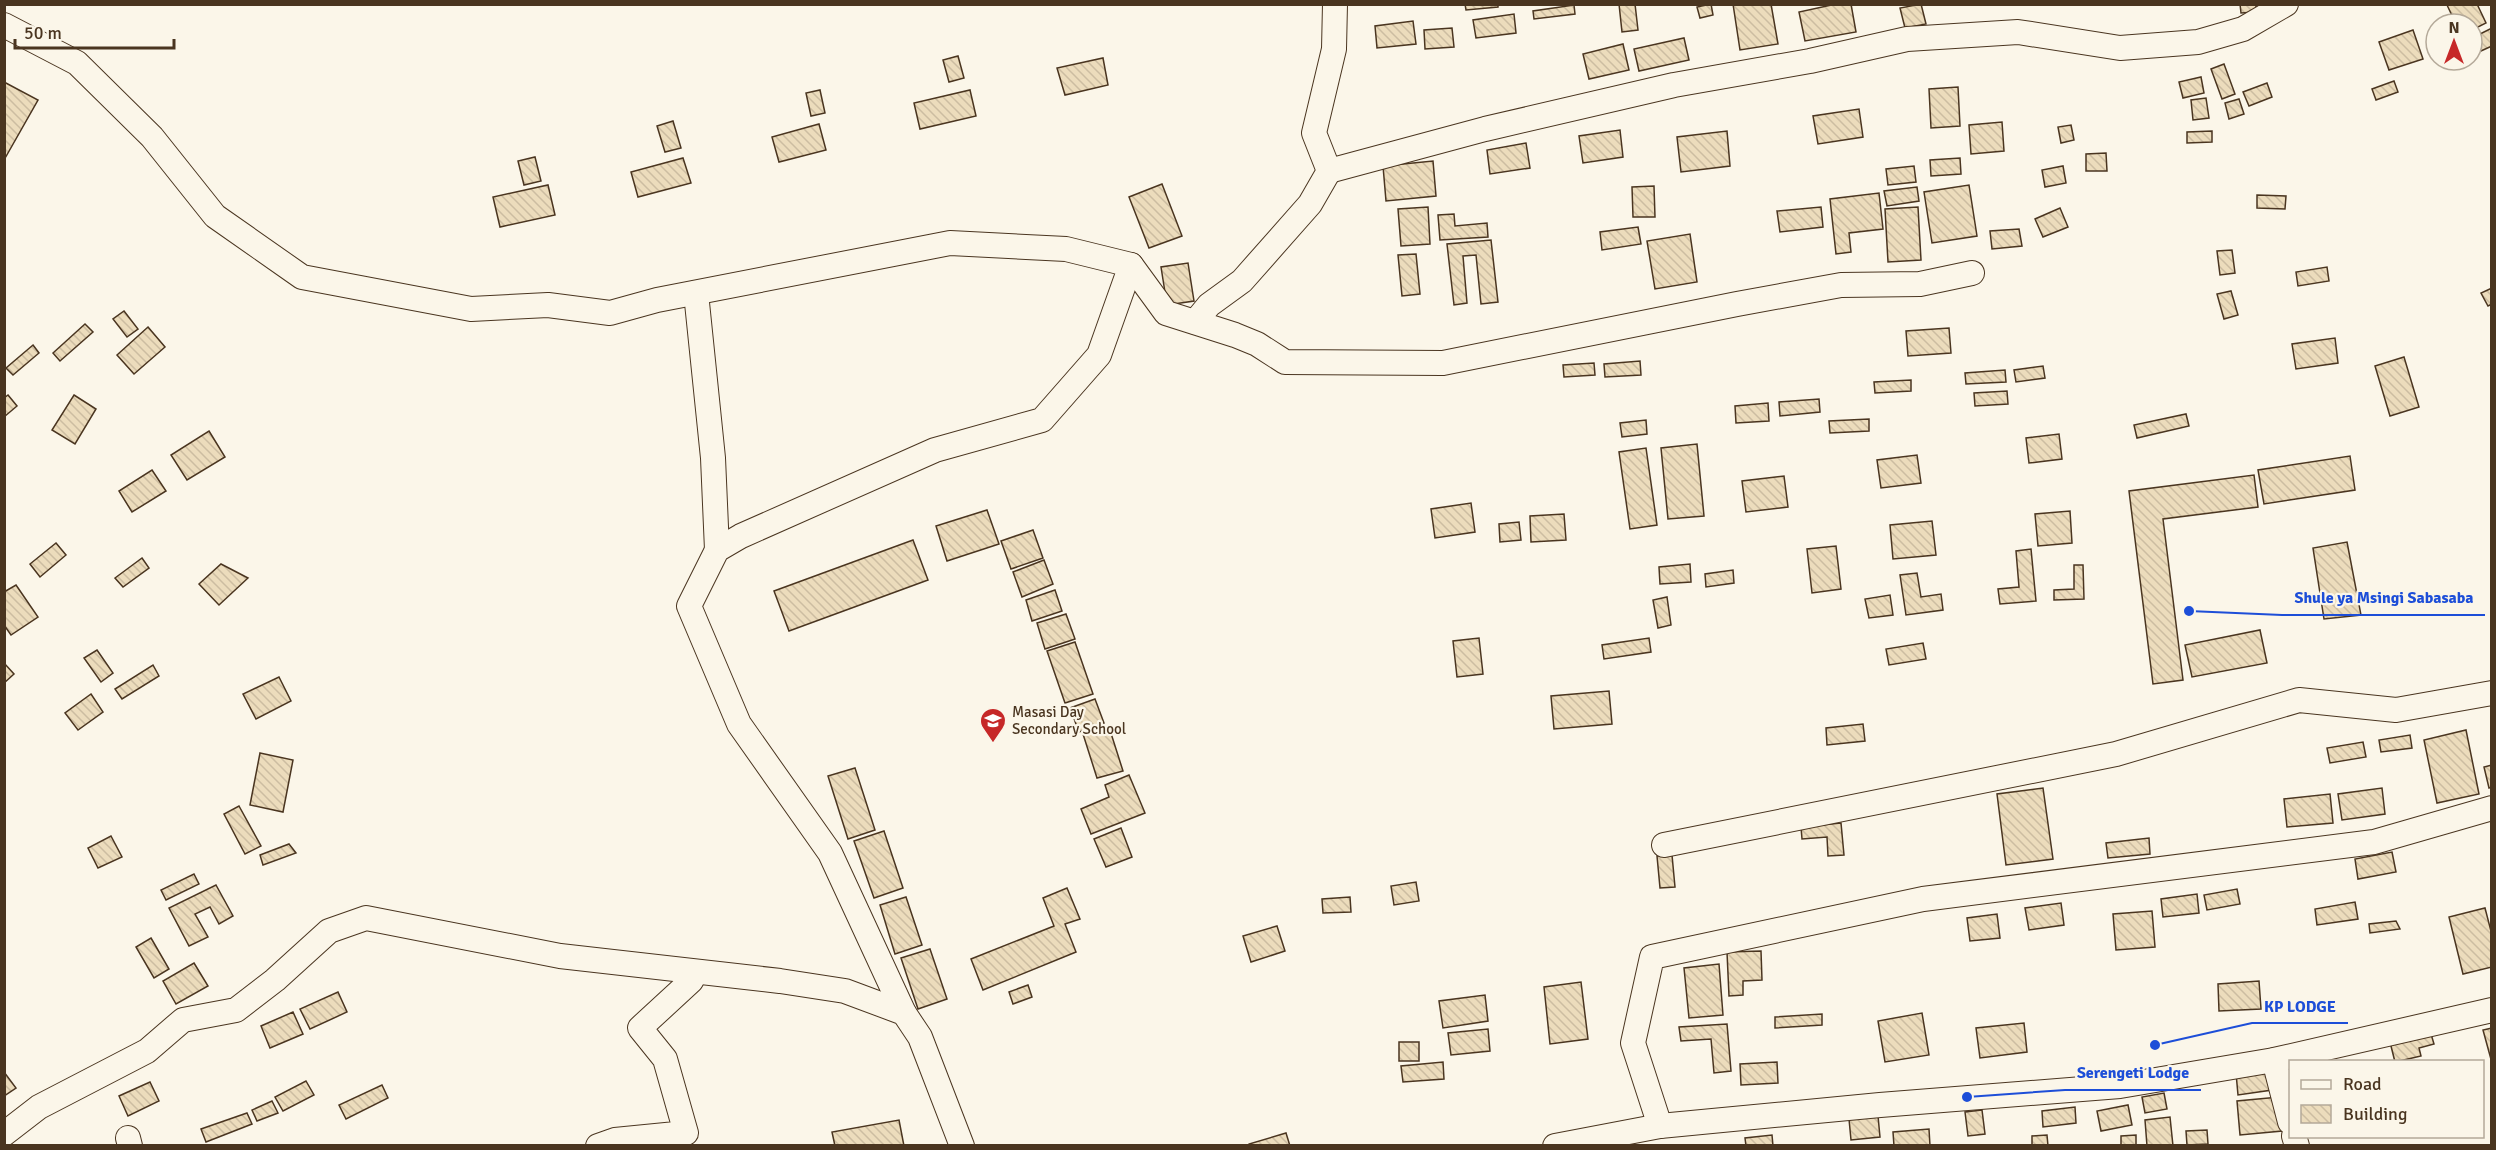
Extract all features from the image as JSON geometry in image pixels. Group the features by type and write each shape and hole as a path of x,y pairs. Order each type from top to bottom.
{"street":[{"path":"1329,171 1314,133 1334,49 1335,4"},
{"path":"1195,322 1209,305 1250,273 1310,204 1329,171 1485,129 1674,85 1810,61 1907,39 2018,32 2120,48 2198,42 2243,29 2286,4"},
{"path":"4,25 77,63 152,137 215,216 302,277 471,309 548,305 610,313 657,300 950,243 1066,249 1131,265 1166,313 1257,344 1285,362 1443,363 1841,285 1920,284 1972,273"},
{"path":"717,550 741,537 935,450 1041,420 1099,356 1131,265"},
{"path":"696,293 713,458 717,550 689,606 739,724 830,853 904,1013 920,1036 962,1146"},
{"path":"1664,845 2116,754 2299,700 2396,710 2492,693"},
{"path":"1660,1126 1633,1042 1652,957 1923,899 2374,842 2492,808"},
{"path":"4,1134 39,1107 147,1051 183,1020 236,1010 275,980 329,932 366,918 560,956 780,981 845,991 904,1013"},
{"path":"598,1146 615,1140 686,1133 665,1059 640,1028 691,981 696,972"},
{"path":"1555,1146 1660,1126 1880,1105 2120,1086 2274,1060 2492,1010"},
{"path":"2274,1060 2289,1118"}],"building":[{"path":"1465,4 1498,4 1498,7 1466,10"},
{"path":"1619,4 1635,4 1638,30 1622,32"},
{"path":"1711,4 1713,15 1700,18 1697,7"},
{"path":"1733,4 1771,4 1778,44 1740,50"},
{"path":"1836,4 1851,4 1856,32 1805,41 1799,12"},
{"path":"1921,4 1926,24 1905,28 1900,8"},
{"path":"2240,4 2256,4 2256,12 2241,13"},
{"path":"2477,4 2481,12 2450,12 2447,5"},
{"path":"1574,5 1575,14 1534,19 1533,11"},
{"path":"1514,14 1516,33 1476,38 1473,20"},
{"path":"1413,21 1416,44 1377,48 1375,26"},
{"path":"1452,28 1454,47 1425,49 1424,30"},
{"path":"2492,28 2492,46 2484,50 2484,32"},
{"path":"2413,30 2423,59 2389,70 2379,42"},
{"path":"1684,38 1689,60 1639,71 1634,49"},
{"path":"1623,44 1629,70 1589,79 1583,54"},
{"path":"958,56 964,78 949,82 943,60"},
{"path":"1103,58 1108,85 1065,95 1057,68"},
{"path":"2224,64 2235,94 2222,99 2211,69"},
{"path":"2201,77 2204,93 2183,98 2179,82"},
{"path":"2394,81 2398,92 2376,100 2372,89"},
{"path":"4,82 38,100 4,160"},
{"path":"2267,83 2272,97 2249,106 2243,92"},
{"path":"1958,87 1960,126 1931,128 1929,89"},
{"path":"820,90 825,113 811,116 806,93"},
{"path":"970,90 976,116 920,129 914,103"},
{"path":"2206,98 2209,118 2193,120 2191,100"},
{"path":"2239,99 2244,114 2229,119 2225,103"},
{"path":"1859,109 1863,137 1818,144 1813,116"},
{"path":"673,121 681,148 665,152 657,126"},
{"path":"2002,122 2004,151 1971,154 1969,125"},
{"path":"819,124 826,150 779,162 772,137"},
{"path":"2071,125 2074,140 2061,143 2058,127"},
{"path":"1620,130 1623,157 1583,163 1579,136"},
{"path":"1727,131 1730,166 1681,172 1677,137"},
{"path":"2212,131 2212,142 2187,143 2187,132"},
{"path":"1526,143 1530,168 1490,174 1487,150"},
{"path":"2106,153 2107,171 2086,171 2086,154"},
{"path":"535,157 541,181 524,185 518,161"},
{"path":"683,158 691,183 638,197 631,172"},
{"path":"1960,158 1961,174 1931,176 1930,160"},
{"path":"1433,161 1436,196 1386,201 1383,166"},
{"path":"1914,166 1916,182 1888,185 1886,169"},
{"path":"2063,166 2066,183 2045,187 2042,170"},
{"path":"1162,184 1182,236 1149,248 1129,197"},
{"path":"548,185 555,215 500,227 493,197"},
{"path":"1969,185 1977,236 1932,243 1924,192"},
{"path":"1654,186 1655,217 1633,217 1632,187"},
{"path":"1917,187 1919,201 1887,206 1884,191"},
{"path":"1879,193 1883,229 1849,233 1851,252 1836,254 1830,199"},
{"path":"2257,195 2286,196 2285,209 2257,208"},
{"path":"1428,207 1430,244 1401,246 1398,209"},
{"path":"1821,207 1823,227 1780,232 1777,211"},
{"path":"1918,207 1921,260 1888,262 1885,209"},
{"path":"2060,208 2068,227 2043,237 2035,219"},
{"path":"1454,214 1455,226 1487,223 1488,237 1440,240 1438,215"},
{"path":"1638,227 1641,244 1602,250 1600,232"},
{"path":"2019,229 2022,246 1992,249 1990,231"},
{"path":"1690,234 1697,282 1655,289 1647,241"},
{"path":"1491,240 1498,302 1481,304 1476,255 1463,256 1467,303 1454,305 1447,244"},
{"path":"2232,250 2235,273 2220,275 2217,251"},
{"path":"1416,254 1420,294 1402,296 1398,255"},
{"path":"1188,263 1194,301 1167,305 1161,267"},
{"path":"2327,267 2329,281 2298,286 2296,272"},
{"path":"2492,288 2492,304 2488,306 2481,293"},
{"path":"2231,291 2238,315 2224,319 2217,294"},
{"path":"124,311 138,329 127,337 113,319"},
{"path":"85,324 93,332 60,361 53,353"},
{"path":"148,327 165,347 134,374 117,355"},
{"path":"1949,328 1951,353 1908,356 1906,331"},
{"path":"2335,338 2338,363 2296,369 2292,344"},
{"path":"33,345 39,353 13,375 6,368"},
{"path":"2404,357 2419,407 2390,416 2375,366"},
{"path":"1640,361 1641,375 1605,377 1604,364"},
{"path":"1594,363 1595,375 1564,377 1563,365"},
{"path":"2043,366 2045,378 2016,382 2014,370"},
{"path":"2005,370 2006,382 1966,384 1965,373"},
{"path":"1911,380 1911,391 1875,393 1874,382"},
{"path":"2007,391 2008,404 1975,406 1974,393"},
{"path":"8,395 17,406 4,417 4,398"},
{"path":"74,395 96,409 75,444 52,430"},
{"path":"1819,399 1820,412 1780,416 1779,402"},
{"path":"1768,403 1769,421 1736,423 1735,406"},
{"path":"2186,414 2189,426 2137,438 2134,425"},
{"path":"1869,419 1869,431 1830,433 1829,421"},
{"path":"1646,420 1647,434 1622,437 1620,423"},
{"path":"209,431 225,457 187,480 171,455"},
{"path":"2059,434 2062,459 2029,463 2026,438"},
{"path":"1697,444 1704,516 1668,519 1661,448"},
{"path":"1646,448 1657,525 1630,529 1619,452"},
{"path":"1917,455 1921,483 1881,488 1877,460"},
{"path":"2350,456 2355,490 2264,504 2258,470"},
{"path":"152,470 166,491 132,512 119,491"},
{"path":"2254,475 2258,507 2163,519 2183,680 2153,684 2129,491"},
{"path":"1784,476 1788,507 1746,512 1742,481"},
{"path":"1471,503 1475,532 1435,538 1431,509"},
{"path":"987,510 999,544 947,561 936,526"},
{"path":"2070,511 2072,543 2038,546 2035,514"},
{"path":"1564,514 1566,540 1531,542 1530,516"},
{"path":"1932,521 1936,555 1893,559 1890,525"},
{"path":"1519,522 1521,540 1500,542 1499,524"},
{"path":"1033,530 1043,558 1011,569 1001,541"},
{"path":"913,540 928,580 789,631 774,591"},
{"path":"2347,542 2361,615 2324,619 2313,548"},
{"path":"56,543 66,555 40,577 30,564"},
{"path":"1836,546 1841,589 1812,593 1807,549"},
{"path":"2031,549 2036,601 2000,604 1998,589 2019,587 2016,551"},
{"path":"142,558 149,568 123,587 115,578"},
{"path":"1044,560 1053,584 1022,597 1013,572"},
{"path":"221,564 248,578 219,605 199,584"},
{"path":"1690,564 1691,582 1660,584 1659,567"},
{"path":"2074,565 2083,565 2084,599 2054,600 2054,590 2074,589"},
{"path":"1733,570 1734,583 1706,587 1705,574"},
{"path":"1917,573 1921,597 1941,594 1943,610 1906,615 1900,575"},
{"path":"16,585 38,617 11,635 4,625 4,592"},
{"path":"1055,590 1062,611 1032,621 1026,600"},
{"path":"1890,595 1893,615 1869,618 1865,599"},
{"path":"1667,597 1671,625 1658,628 1653,600"},
{"path":"1066,614 1075,639 1045,649 1037,623"},
{"path":"2260,630 2267,663 2192,677 2185,645"},
{"path":"1479,638 1483,674 1457,677 1453,641"},
{"path":"1649,638 1651,652 1604,659 1602,645"},
{"path":"1075,642 1093,694 1065,703 1047,651"},
{"path":"1923,643 1926,659 1889,665 1886,649"},
{"path":"97,650 113,673 101,682 84,658"},
{"path":"4,663 14,674 4,683"},
{"path":"153,665 159,676 122,699 115,689"},
{"path":"279,677 291,701 256,719 243,694"},
{"path":"1609,691 1612,724 1554,729 1551,696"},
{"path":"91,694 103,712 78,730 65,713"},
{"path":"1095,699 1104,723 1079,732 1070,708"},
{"path":"1863,724 1865,741 1827,745 1826,728"},
{"path":"1109,727 1123,771 1097,778 1083,734"},
{"path":"2466,730 2479,794 2437,803 2424,740"},
{"path":"2410,735 2412,748 2381,752 2379,740"},
{"path":"2363,742 2366,757 2330,763 2327,748"},
{"path":"260,753 293,760 283,812 250,805"},
{"path":"2492,765 2492,787 2489,788 2484,767"},
{"path":"855,768 875,830 848,839 828,776"},
{"path":"1129,775 1145,813 1091,834 1081,809 1109,797 1105,785"},
{"path":"2043,788 2053,859 2006,865 1997,794"},
{"path":"2382,788 2385,814 2342,820 2338,794"},
{"path":"2330,794 2333,823 2287,827 2284,799"},
{"path":"239,806 261,846 245,854 224,814"},
{"path":"1841,823 1844,855 1828,856 1827,837 1802,839 1801,827"},
{"path":"1121,828 1132,857 1106,867 1094,839"},
{"path":"884,831 903,888 874,898 854,841"},
{"path":"111,836 122,857 98,868 88,848"},
{"path":"2149,838 2150,854 2108,858 2106,843"},
{"path":"289,844 296,853 263,865 260,855"},
{"path":"2392,852 2396,872 2358,879 2355,859"},
{"path":"1672,855 1675,887 1660,888 1657,856"},
{"path":"194,874 199,884 166,900 161,890"},
{"path":"1416,882 1419,901 1394,905 1391,886"},
{"path":"216,885 233,916 219,924 210,907 195,914 208,937 189,946 169,908"},
{"path":"1067,888 1080,919 1065,924 1076,952 983,990 971,959 1054,926 1043,898"},
{"path":"2237,889 2240,904 2207,910 2204,895"},
{"path":"2197,894 2199,913 2163,917 2161,899"},
{"path":"906,897 922,945 895,954 880,905"},
{"path":"1350,897 1351,912 1323,913 1322,899"},
{"path":"2355,902 2358,919 2317,925 2315,909"},
{"path":"2061,903 2064,925 2029,930 2025,908"},
{"path":"2485,908 2492,935 2492,967 2463,974 2449,917"},
{"path":"2152,911 2155,947 2116,950 2113,914"},
{"path":"1997,914 2000,938 1970,941 1967,918"},
{"path":"2396,921 2400,929 2370,933 2369,924"},
{"path":"1277,926 1285,951 1251,962 1243,936"},
{"path":"151,938 169,969 154,978 136,947"},
{"path":"930,949 947,999 918,1009 901,958"},
{"path":"1761,951 1762,980 1743,981 1743,995 1729,996 1727,952"},
{"path":"194,963 208,986 176,1004 163,981"},
{"path":"1719,964 1723,1015 1689,1018 1684,968"},
{"path":"2259,981 2261,1009 2219,1011 2218,984"},
{"path":"1581,982 1588,1039 1550,1044 1544,987"},
{"path":"1028,985 1032,997 1013,1004 1009,992"},
{"path":"338,992 347,1012 310,1029 300,1009"},
{"path":"1485,995 1488,1021 1443,1028 1439,1001"},
{"path":"293,1012 303,1034 270,1048 261,1026"},
{"path":"1922,1013 1929,1055 1885,1062 1878,1021"},
{"path":"1822,1014 1822,1025 1775,1028 1775,1017"},
{"path":"2024,1023 2027,1052 1980,1058 1976,1028"},
{"path":"1727,1024 1731,1071 1714,1073 1711,1039 1681,1041 1679,1027"},
{"path":"2492,1028 2492,1063 2483,1030"},
{"path":"1488,1029 1490,1051 1451,1055 1448,1033"},
{"path":"2431,1034 2434,1044 2419,1048 2421,1056 2394,1060 2390,1042"},
{"path":"1399,1042 1419,1042 1419,1061 1399,1061"},
{"path":"1443,1062 1444,1079 1403,1082 1401,1066"},
{"path":"1777,1062 1778,1083 1741,1085 1740,1064"},
{"path":"2269,1068 2272,1090 2238,1095 2236,1073"},
{"path":"4,1072 16,1088 4,1096"},
{"path":"306,1081 314,1095 283,1111 275,1097"},
{"path":"150,1082 159,1101 128,1116 119,1096"},
{"path":"382,1085 388,1098 346,1119 339,1105"},
{"path":"2164,1093 2167,1109 2145,1113 2142,1097"},
{"path":"2279,1097 2282,1131 2240,1135 2237,1101"},
{"path":"272,1101 278,1113 257,1121 252,1110"},
{"path":"2128,1105 2132,1125 2101,1131 2097,1111"},
{"path":"2075,1107 2076,1123 2043,1127 2042,1111"},
{"path":"1982,1110 1985,1134 1968,1136 1965,1112"},
{"path":"247,1113 252,1124 206,1142 201,1129"},
{"path":"1878,1116 1880,1137 1851,1140 1849,1119"},
{"path":"2170,1117 2173,1146 2147,1146 2145,1120"},
{"path":"899,1120 904,1146 835,1146 832,1132"},
{"path":"1929,1129 1930,1146 1894,1146 1893,1132"},
{"path":"2207,1130 2208,1144 2187,1145 2186,1131"},
{"path":"1286,1133 1290,1146 1249,1146 1249,1144"},
{"path":"1772,1135 1773,1146 1746,1146 1745,1138"},
{"path":"2047,1135 2048,1146 2032,1146 2032,1136"},
{"path":"2136,1135 2136,1146 2121,1146 2121,1136"}],"place":[{"name":"Shule ya Msingi Sabasaba","path":"2189,611"},
{"name":"Masasi Day Secondary School","path":"993,744"},
{"name":"KP LODGE","path":"2155,1045"},
{"name":"Serengeti Lodge","path":"1967,1097"}]}
